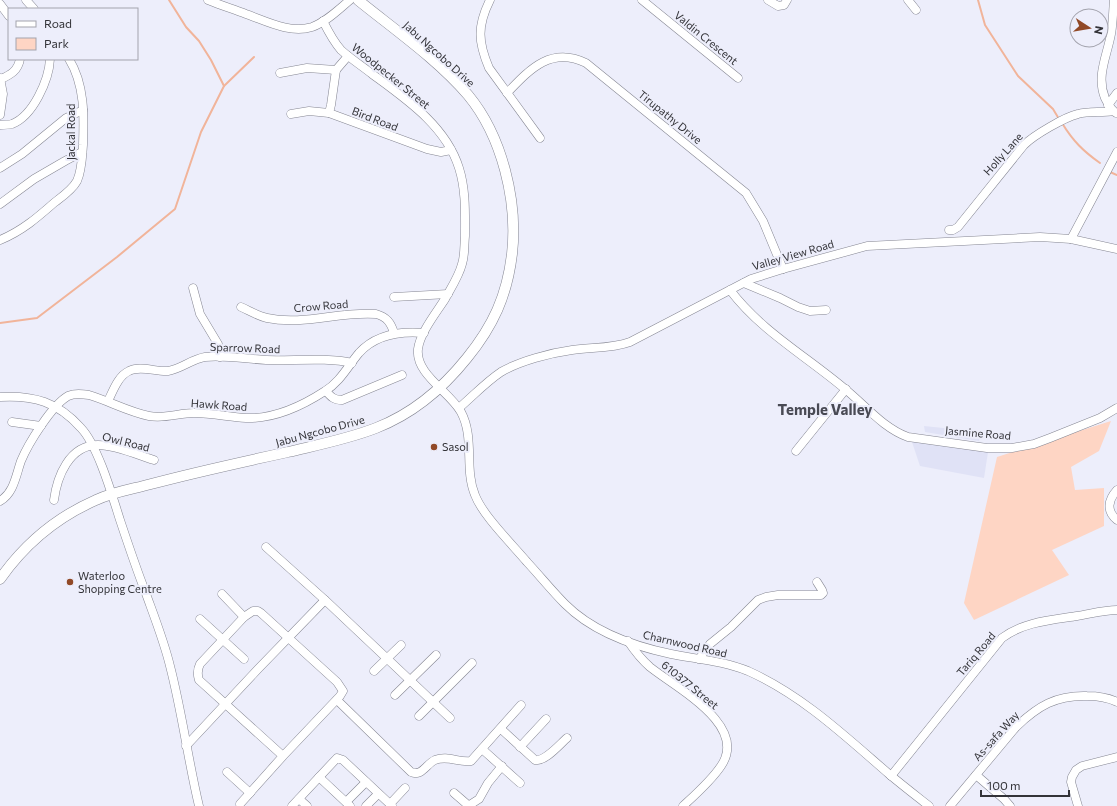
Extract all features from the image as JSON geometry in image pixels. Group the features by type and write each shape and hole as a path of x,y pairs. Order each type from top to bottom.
{"main road":[{"name":"Jabu Ngcobo Drive","path":"0,579 20,554 47,530 78,509 96,500 112,494 171,478 360,434 378,428 413,409 439,387 463,364 476,347 494,318 503,299 508,282 513,247 510,191 500,154 482,115 468,96 423,52 358,0"}],"street":[{"path":"26,0 33,8"},
{"path":"208,0 286,27 305,28 323,22 350,0"},
{"path":"490,0 482,18 480,36 481,45 489,68 540,138"},
{"name":"Valdin Crescent","path":"642,0 738,78"},
{"path":"768,0 781,6 787,0"},
{"path":"908,0 916,10"},
{"path":"1113,110 1101,87 1101,71 1111,34 1114,0"},
{"path":"0,4 8,15"},
{"name":"Woodpecker Street","path":"323,22 336,44 348,56 416,109 436,128 451,150 458,166 464,193 465,234 462,264 457,278 424,334 418,349 419,360 423,369 439,387"},
{"path":"329,113 336,70 348,56"},
{"name":"Tirupathy Drive","path":"507,93 525,74 545,60 562,56 571,57 586,63 746,193 763,221 783,269"},
{"path":"0,115 3,101 0,81 18,68 20,60"},
{"path":"0,125 16,122 32,107 44,85 49,70 50,60"},
{"name":"Jackal Road","path":"0,240 28,225 68,191 80,173 83,110 78,81 69,60"},
{"path":"280,73 307,68 336,70"},
{"path":"1113,110 1117,93"},
{"path":"0,168 22,154 66,118 83,110"},
{"name":"Holly Lane","path":"949,230 953,230 958,227 1027,142 1078,114 1113,110"},
{"name":"Bird Road","path":"291,114 309,111 329,113 427,149 441,152 451,150"},
{"path":"0,204 34,179 82,152"},
{"path":"1071,239 1117,152"},
{"name":"Valley View Road","path":"459,408 488,382 509,368 542,356 560,352 611,347 630,342 760,276 849,251 879,245 1017,238 1071,239 1117,249"},
{"path":"744,283 810,311 826,310"},
{"path":"193,288 200,314 218,344 220,357"},
{"name":"Jasmine Road","path":"730,290 749,313 792,349 846,389 889,427 901,434 916,438 1001,449 1012,448 1034,444 1100,418 1117,408"},
{"path":"394,297 448,294"},
{"name":"Crow Road","path":"241,307 257,315 278,320 305,320 370,313 376,314 381,315 389,322 394,333"},
{"name":"Hawk Road","path":"0,501 7,496 10,491 25,454 41,426 56,406 73,394 89,395 140,414 154,417 193,413 257,418 286,412 302,405 326,391 338,380 359,353 378,339 394,333 408,332 424,334"},
{"name":"Sparrow Road","path":"108,401 121,378 129,371 141,369 171,370 197,358 220,357 266,360 335,360 352,363"},
{"path":"326,391 330,397 342,400 402,374"},
{"name":"Charnwood Road","path":"439,387 459,408 465,420 468,433 472,481 475,495 481,506 500,532 565,604 582,618 610,635 669,654 723,663 746,670 786,691 835,727 891,776 929,806"},
{"path":"796,451 846,389"},
{"path":"0,397 31,397 56,406 83,429 92,445 112,494 166,651 199,806"},
{"path":"12,422 41,426"},
{"name":"Owl Road","path":"54,500 60,475 69,459 78,451 92,445 107,446 154,460"},
{"path":"1117,490 1112,495 1109,505 1110,514 1117,520"},
{"path":"266,547 325,600 450,718"},
{"path":"699,659 710,644 731,627 758,600 778,595 821,595 823,593 817,582"},
{"path":"222,594 244,617"},
{"path":"186,746 325,600"},
{"name":"Tariq Road","path":"891,776 1002,638 1011,631 1039,622 1117,610"},
{"path":"240,804 342,693 342,688 288,638 258,611 253,611 244,617 200,664 197,672 199,680 283,756"},
{"path":"200,618 244,659"},
{"name":"610377 Street","path":"628,641 650,667 693,699 719,722 727,738 728,746 721,766 683,806"},
{"path":"374,671 401,645"},
{"path":"395,695 436,655"},
{"path":"419,716 472,663"},
{"name":"As-safa Way","path":"950,806 1016,727 1027,716 1058,698 1074,696 1102,697 1117,702"},
{"path":"337,700 413,773 420,773 431,762 440,758 465,761 471,760 501,729 521,705"},
{"path":"520,747 546,719"},
{"path":"501,729 535,760 539,761 567,738"},
{"path":"482,749 520,783"},
{"path":"1078,806 1071,782 1076,770 1082,766 1117,757"},
{"path":"292,806 335,759 340,758 391,805 406,788"},
{"path":"454,793 469,806 482,796 488,783 502,766"},
{"path":"227,772 250,792"},
{"path":"976,775 999,794 1010,806"},
{"path":"319,777 348,804 366,782"},
{"path":"366,806 378,794"},
{"path":"298,799 307,806"}],"shaded area":[{"path":"924,426 982,432 979,441 925,432"},
{"path":"910,436 988,452 984,478 920,466"}],"green space":[{"path":"1111,421 1099,451 1071,467 1075,490 1104,488 1104,526 1052,550 1069,575 974,620 964,603 997,457"}],"waterway":[{"path":"169,0 186,27 199,41 211,60 224,86"},
{"path":"978,0 985,25 1018,76 1053,109 1059,119"},
{"path":"0,323 37,318 117,257 175,209 201,132 224,86 254,57"},
{"path":"1062,123 1079,145 1100,163"},
{"path":"1110,172 1117,175"}],"place":[{"name":"Sasol","path":"434,447"},
{"name":"Waterloo Shopping Centre","path":"70,582"}],"district":[{"name":"Temple Valley","path":"825,410"}]}
